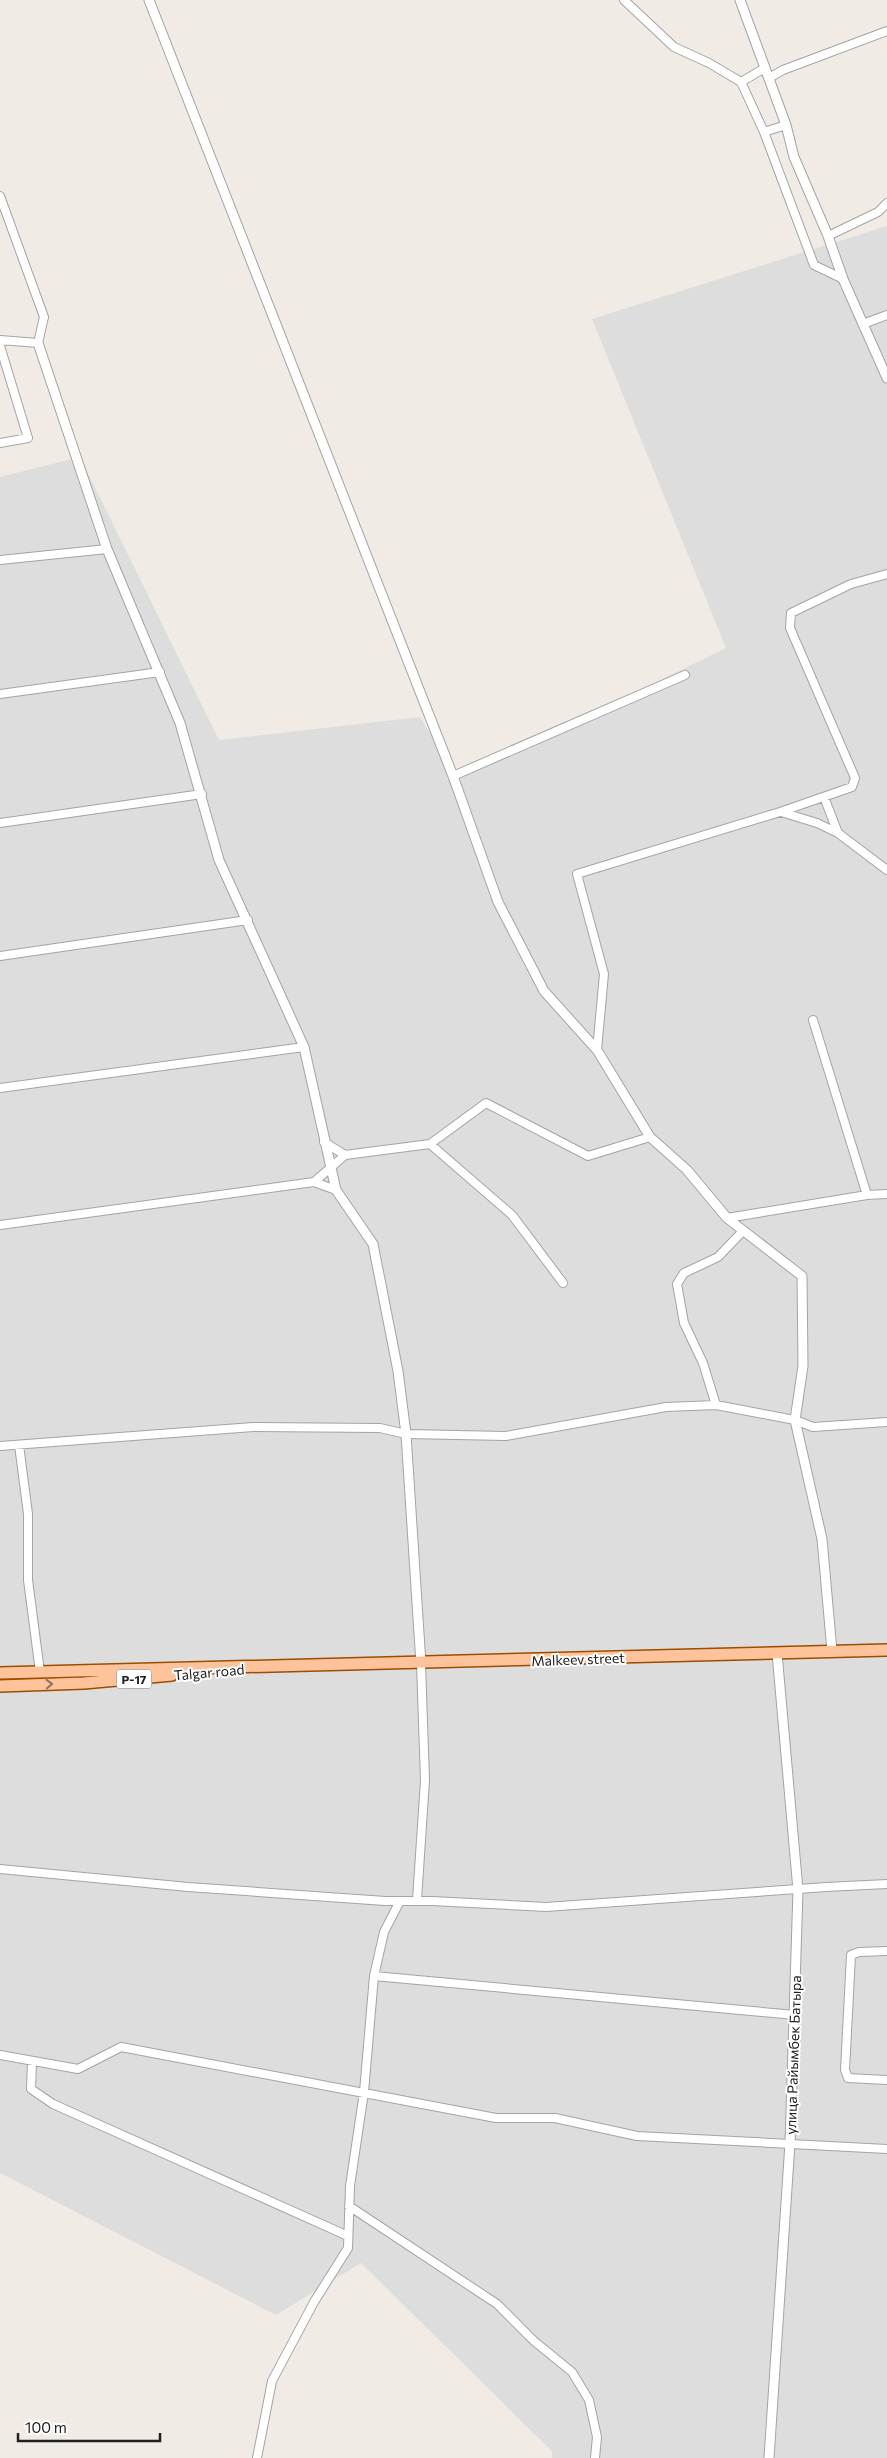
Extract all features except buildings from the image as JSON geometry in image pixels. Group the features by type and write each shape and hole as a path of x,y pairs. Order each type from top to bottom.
{"main road":[{"name":"Malkeev street","path":"268,1667 887,1650"},
{"path":"0,1673 268,1667"},
{"name":"Talgar road","path":"0,1686 84,1683 268,1667"}],"street":[{"path":"149,0 453,776 498,902 544,991 597,1050 650,1137 686,1170 727,1218 802,1276 803,1366 795,1420 822,1538 832,1651"},
{"path":"624,0 674,47 709,63 741,82 764,132 814,265 842,279"},
{"path":"740,0 786,125 794,157 828,236 842,279 886,374"},
{"path":"769,78 783,70 887,31"},
{"path":"741,82 765,68"},
{"path":"764,132 786,125"},
{"path":"0,196 44,317 38,343 107,548 180,723 202,794 219,860 248,920 304,1047 329,1168 336,1190 373,1244 398,1371 406,1434 421,1664 425,1780 417,1900"},
{"path":"828,236 878,212 887,203"},
{"path":"863,324 887,315"},
{"path":"0,340 38,343"},
{"path":"0,346 28,438 0,444"},
{"path":"0,560 107,548"},
{"path":"597,1050 604,974 578,874 780,812 852,787 855,778 790,628 791,613 851,584 887,574"},
{"path":"0,694 160,672"},
{"path":"453,776 685,675"},
{"path":"0,823 202,794"},
{"path":"824,797 838,833"},
{"path":"780,812 817,823 838,833 887,870"},
{"path":"0,956 248,920"},
{"path":"813,1020 867,1195"},
{"path":"0,1088 304,1047"},
{"path":"314,1182 345,1155 430,1144 486,1103 588,1156 650,1137"},
{"path":"324,1142 345,1155"},
{"path":"430,1144 512,1215 563,1283"},
{"path":"0,1225 314,1182 336,1190"},
{"path":"727,1218 867,1195 887,1194"},
{"path":"716,1405 704,1363 684,1323 677,1284 684,1273 718,1257 743,1230"},
{"path":"0,1446 253,1427 380,1428 406,1434 506,1436 666,1407 716,1405 795,1420 813,1427 887,1422"},
{"path":"19,1445 28,1514 28,1580 40,1672"},
{"name":"улица Райымбек Батыра","path":"769,2458 790,2144 798,1890 777,1653"},
{"path":"0,1869 188,1886 400,1901 417,1900 546,1907 887,1884"},
{"path":"257,2458 272,2381 314,2302 348,2248 349,2206 355,2143 364,2092 374,1976 384,1932 400,1901"},
{"path":"887,1951 859,1952 851,1955 844,2070 848,2078 887,2080"},
{"path":"374,1976 795,2015"},
{"path":"0,2055 78,2069 120,2047 496,2118 554,2118 637,2136 887,2149"},
{"path":"32,2061 32,2089 53,2104 348,2236"},
{"path":"349,2206 497,2304 534,2341 572,2372 589,2400 597,2437 595,2458"}],"shaded area":[{"path":"887,226 887,2458 552,2458 552,2451 361,2263 276,2315 0,2173 0,477 80,457 219,740 420,717 458,779 726,648 592,319"}]}
